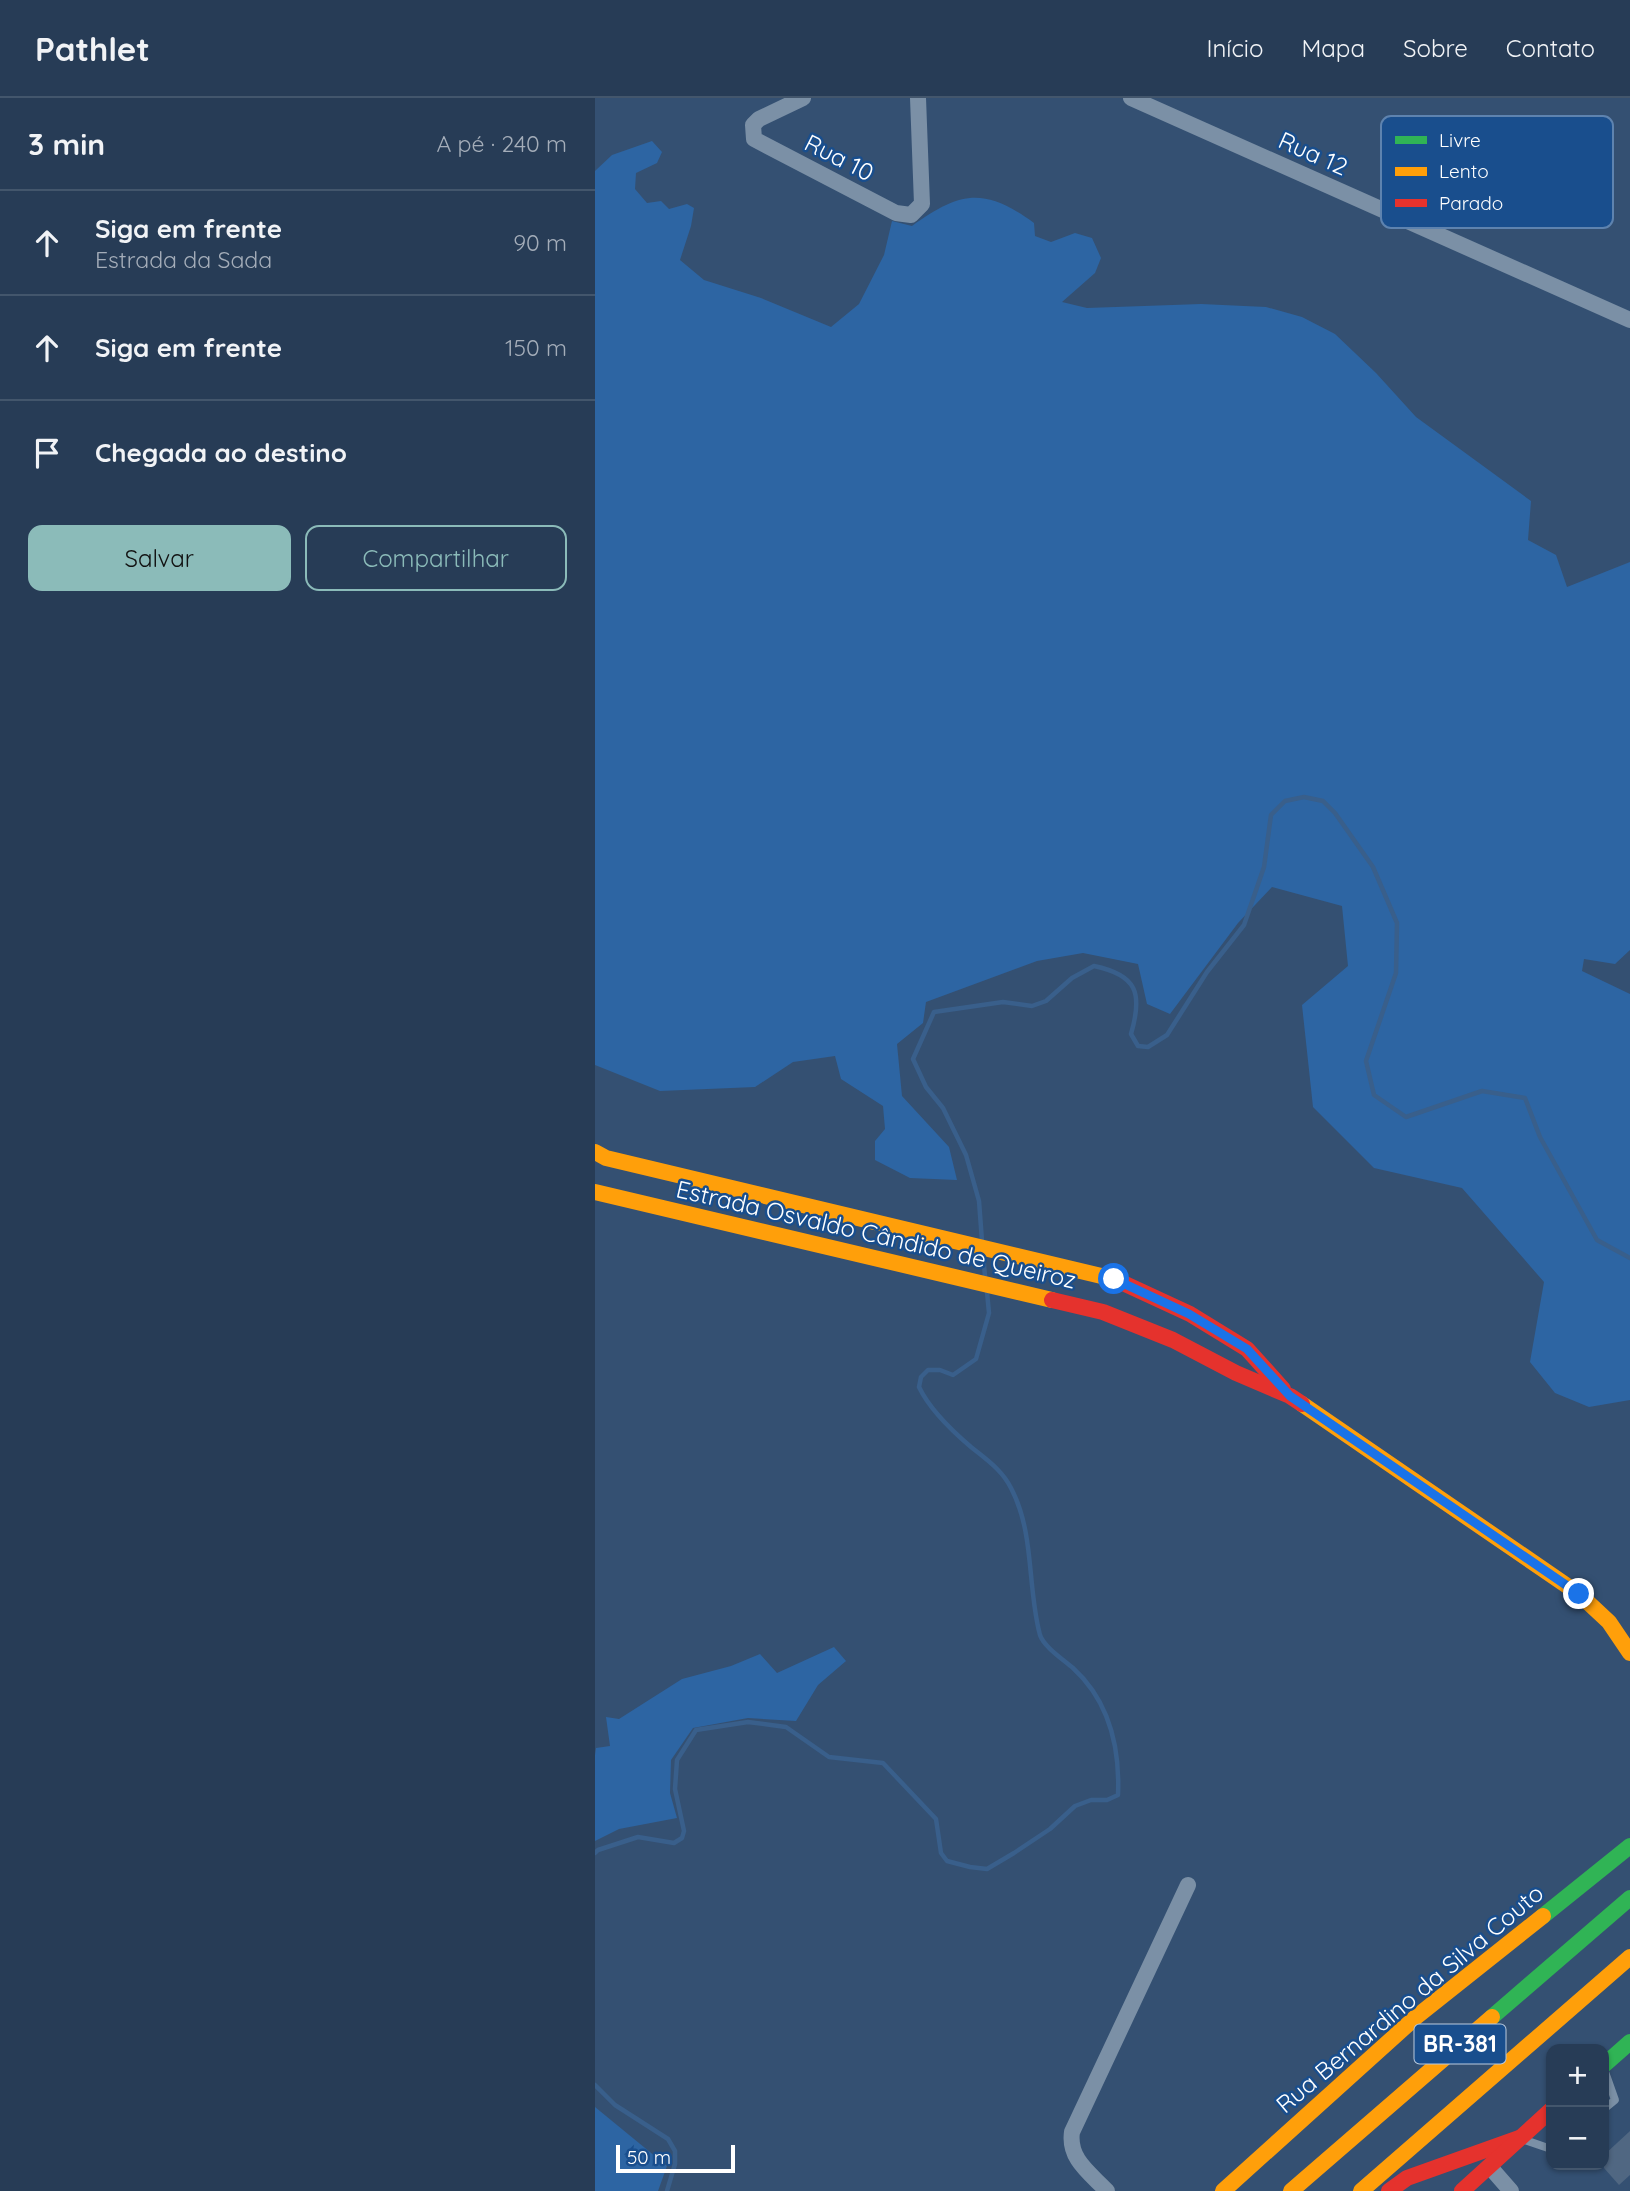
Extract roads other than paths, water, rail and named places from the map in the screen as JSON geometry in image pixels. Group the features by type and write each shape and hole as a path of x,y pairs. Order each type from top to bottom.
{"main road":[{"name":"Estrada Osvaldo Cândido de Queiroz","path":"595,1152 606,1158 1114,1279 1189,1314 1247,1349 1290,1396"},
{"name":"Estrada Osvaldo Cândido de Queiroz","path":"595,1192 1103,1312 1173,1340 1236,1373 1290,1396 1579,1594 1609,1622 1630,1653"},
{"name":"Rua Bernardino da Silva Couto","path":"1223,2191 1416,2017 1630,1846"},
{"name":"BR-381","path":"1291,2191 1630,1898"},
{"name":"BR-381","path":"1361,2191 1630,1957"},
{"path":"1609,2062 1630,2042"},
{"path":"1462,2191 1546,2114"},
{"path":"1389,2191 1407,2178 1519,2138"}],"street":[{"name":"Rua 10","path":"803,98 759,119 753,125 754,139 896,213 911,215 922,204 918,98"},
{"name":"Rua 12","path":"1131,98 1381,209"},
{"name":"Rua 12","path":"1423,228 1630,320"},
{"path":"1107,2191 1077,2159 1070,2146 1072,2132 1188,1885"},
{"path":"1490,2167 1511,2191"}],"lane":[{"path":"1609,2082 1615,2100 1609,2105"},
{"path":"1519,2138 1546,2147"}],"waterway":[{"path":"982,1241 979,1201 966,1155 943,1108 926,1087 913,1059 934,1012 1003,1002 1032,1006 1046,1001 1072,978 1094,966 1120,975 1133,988 1136,1007 1131,1034 1138,1046 1148,1047 1167,1035 1207,972 1244,925 1264,867 1271,815 1285,801 1304,797 1323,801 1335,813 1373,867 1397,923 1396,973 1366,1061 1374,1095 1406,1117 1482,1091 1525,1098 1540,1137 1597,1240 1630,1258"},
{"path":"983,1254 985,1276"},
{"path":"595,1853 638,1837 674,1843 682,1838 684,1831 675,1789 677,1760 696,1730 748,1722 786,1727 829,1757 883,1763 936,1819 941,1853 947,1861 970,1867 987,1869 1050,1829 1075,1806 1091,1800 1107,1800 1118,1795 1117,1760 1104,1710 1085,1681 1050,1649 1040,1635 1024,1524 1011,1488 999,1471 942,1419 919,1387 921,1377 928,1370 940,1370 953,1375 976,1359 989,1313 987,1292"},
{"path":"595,2085 615,2105 668,2139 675,2151 675,2164 667,2191"}]}
